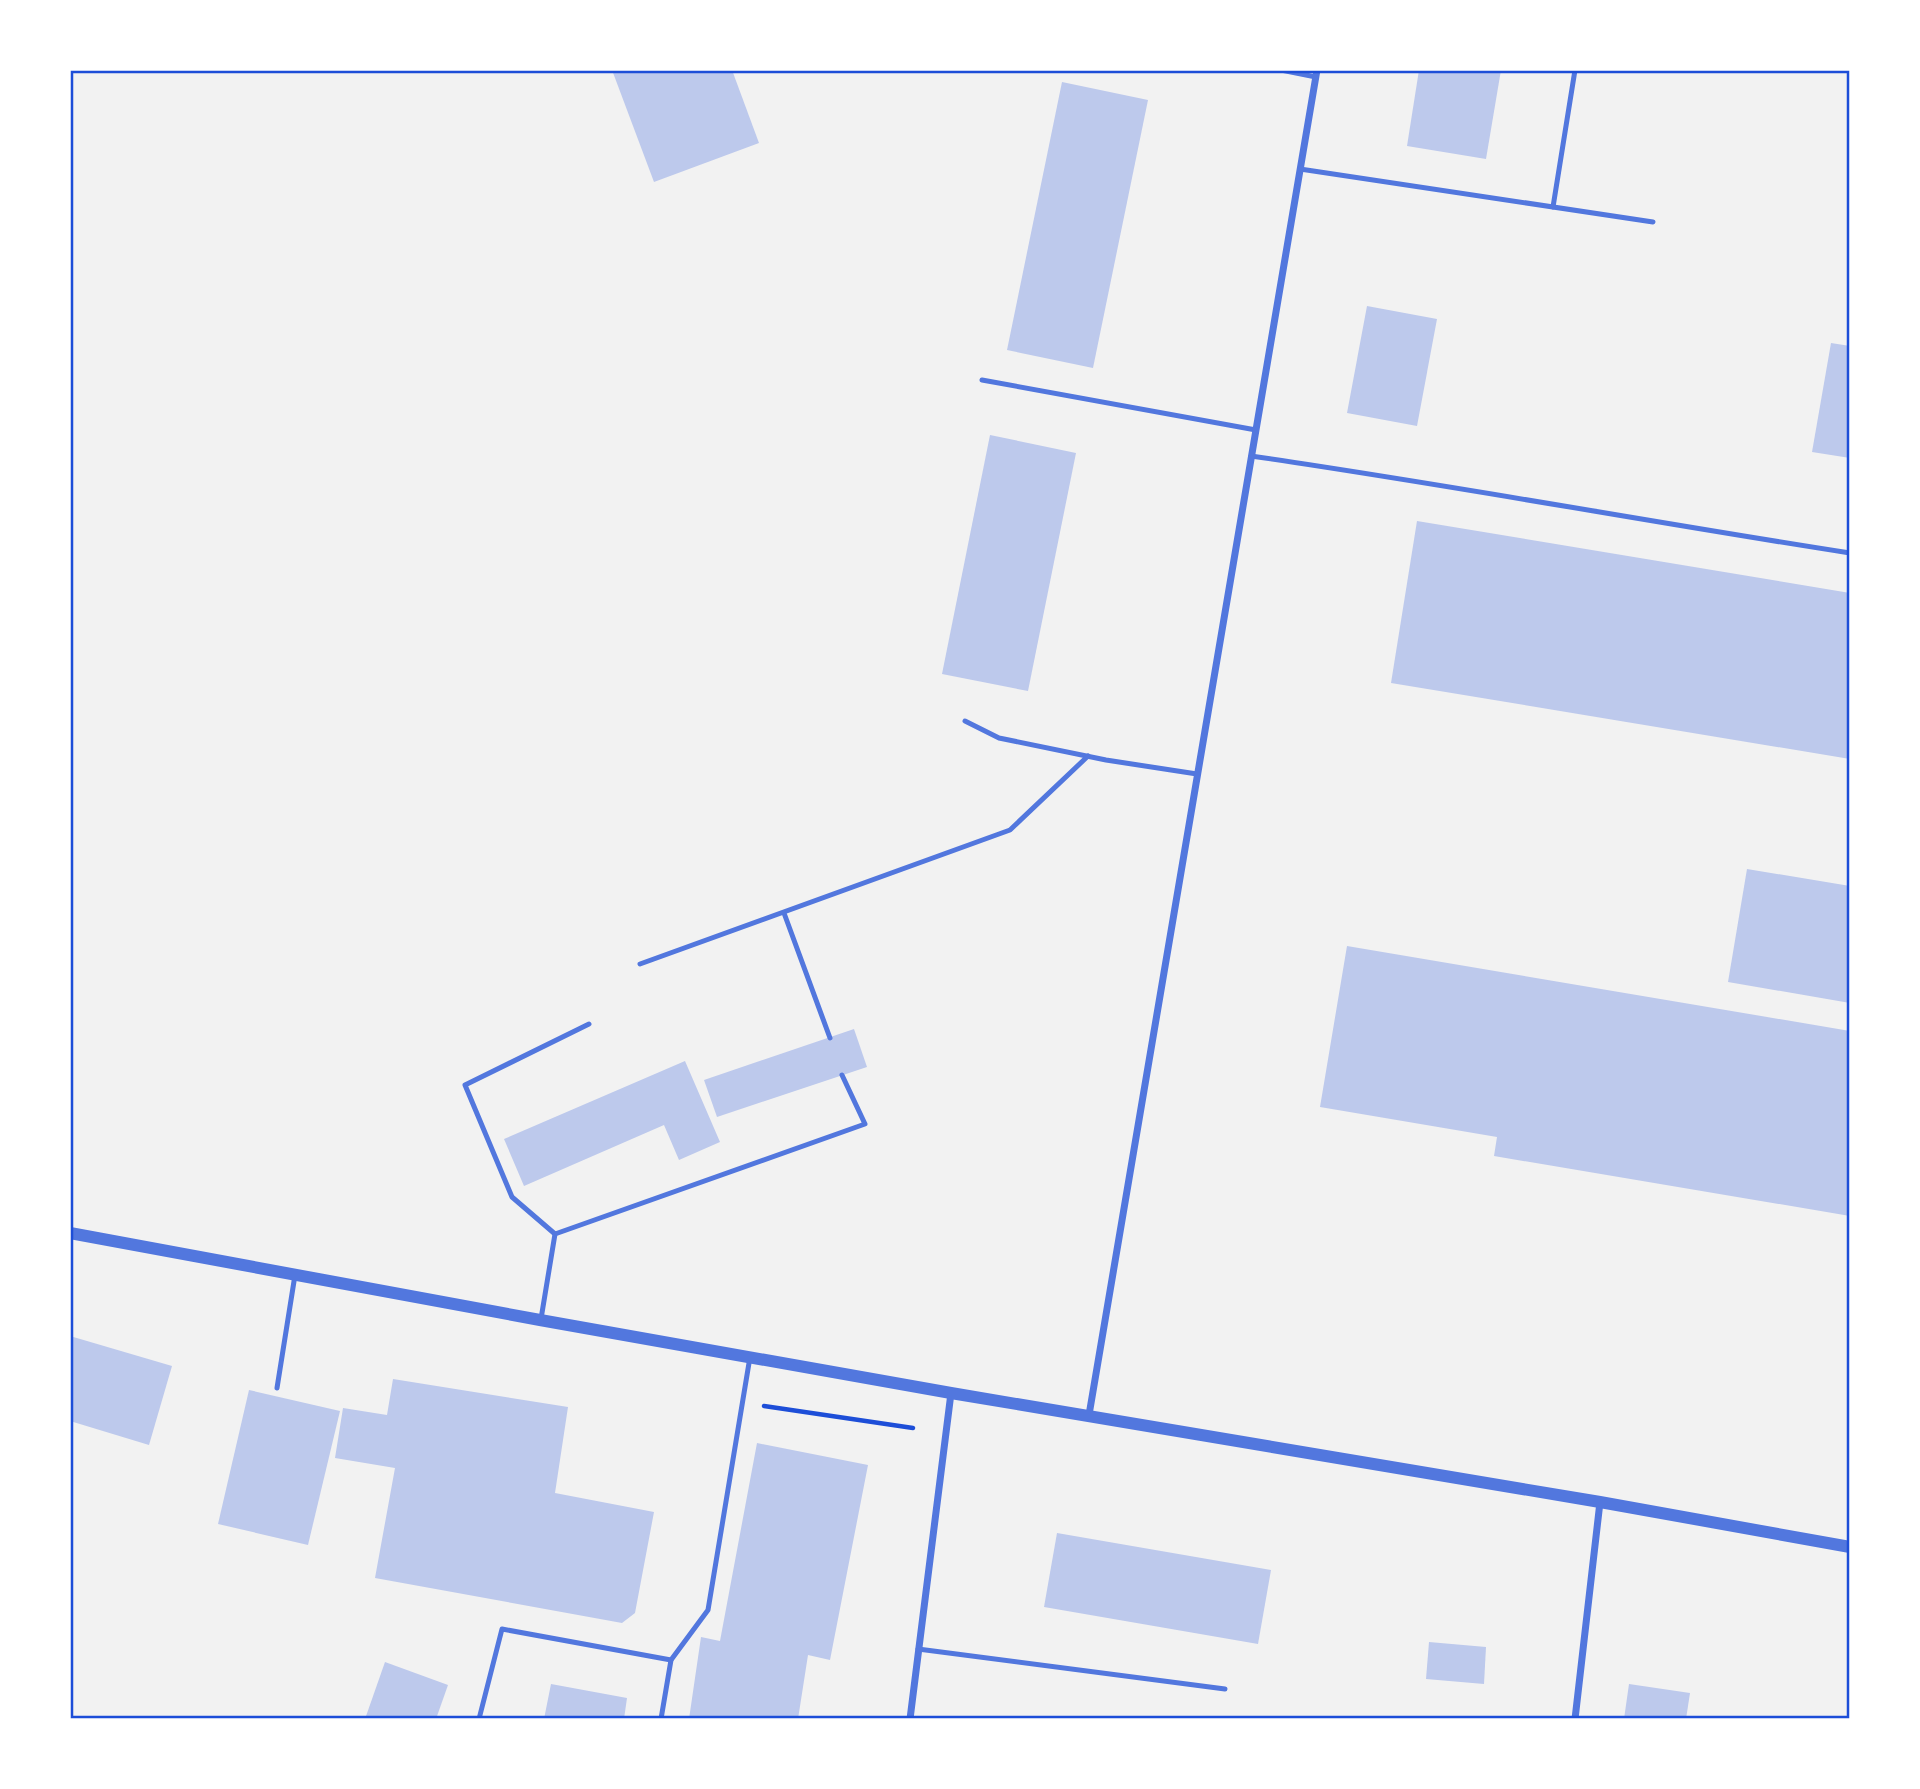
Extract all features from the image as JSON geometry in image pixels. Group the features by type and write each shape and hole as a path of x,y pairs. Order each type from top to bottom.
{"street":[{"path":"1088,1415 1316,74"},
{"path":"70,1233 750,1357 1850,1546"},
{"path":"910,1719 951,1392"},
{"path":"1575,1719 1600,1502"}],"lane":[{"path":"1281,70 1316,74"},
{"path":"1553,207 1575,70"},
{"path":"1300,169 1653,222"},
{"path":"982,380 1256,430"},
{"path":"1251,456 1850,553"},
{"path":"965,721 999,738 1197,774"},
{"path":"640,964 1010,830 1088,756"},
{"path":"784,914 830,1038"},
{"path":"555,1234 512,1197 465,1085 589,1024"},
{"path":"555,1234 864,1125 842,1075"},
{"path":"540,1320 555,1234"},
{"path":"276,1388 295,1275"},
{"path":"661,1719 671,1660 708,1610 750,1357"},
{"path":"479,1719 502,1629 671,1660"},
{"path":"918,1649 1225,1689"}],"path":[{"path":"743,1403 913,1428"}],"building":[{"path":"612,70 732,70 759,143 654,182"},
{"path":"1419,70 1501,70 1486,159 1407,146"},
{"path":"1062,82 1148,100 1093,368 1007,350"},
{"path":"1367,306 1437,319 1417,426 1347,413"},
{"path":"1831,343 1850,346 1850,458 1812,452"},
{"path":"990,435 1076,453 1028,691 942,674"},
{"path":"1417,521 1850,593 1850,759 1391,683"},
{"path":"1747,869 1850,886 1850,1003 1728,982"},
{"path":"1347,946 1850,1031 1850,1216 1494,1156 1497,1137 1320,1107"},
{"path":"854,1029 867,1067 717,1117 704,1080"},
{"path":"685,1061 720,1142 679,1160 664,1125 524,1186 504,1139"},
{"path":"70,1336 172,1366 149,1445 70,1421"},
{"path":"393,1379 568,1407 555,1493 654,1512 635,1613 622,1623 375,1578 395,1468 335,1458 343,1408 387,1415"},
{"path":"249,1390 340,1411 308,1545 218,1524"},
{"path":"757,1443 868,1465 830,1660 808,1655 798,1719 689,1719 701,1637 720,1641"},
{"path":"1057,1533 1271,1570 1258,1644 1044,1607"},
{"path":"1429,1642 1486,1647 1484,1684 1426,1679"},
{"path":"385,1662 448,1685 436,1719 365,1719"},
{"path":"551,1684 627,1698 624,1719 544,1719"},
{"path":"1629,1684 1690,1693 1686,1719 1624,1719"}]}
